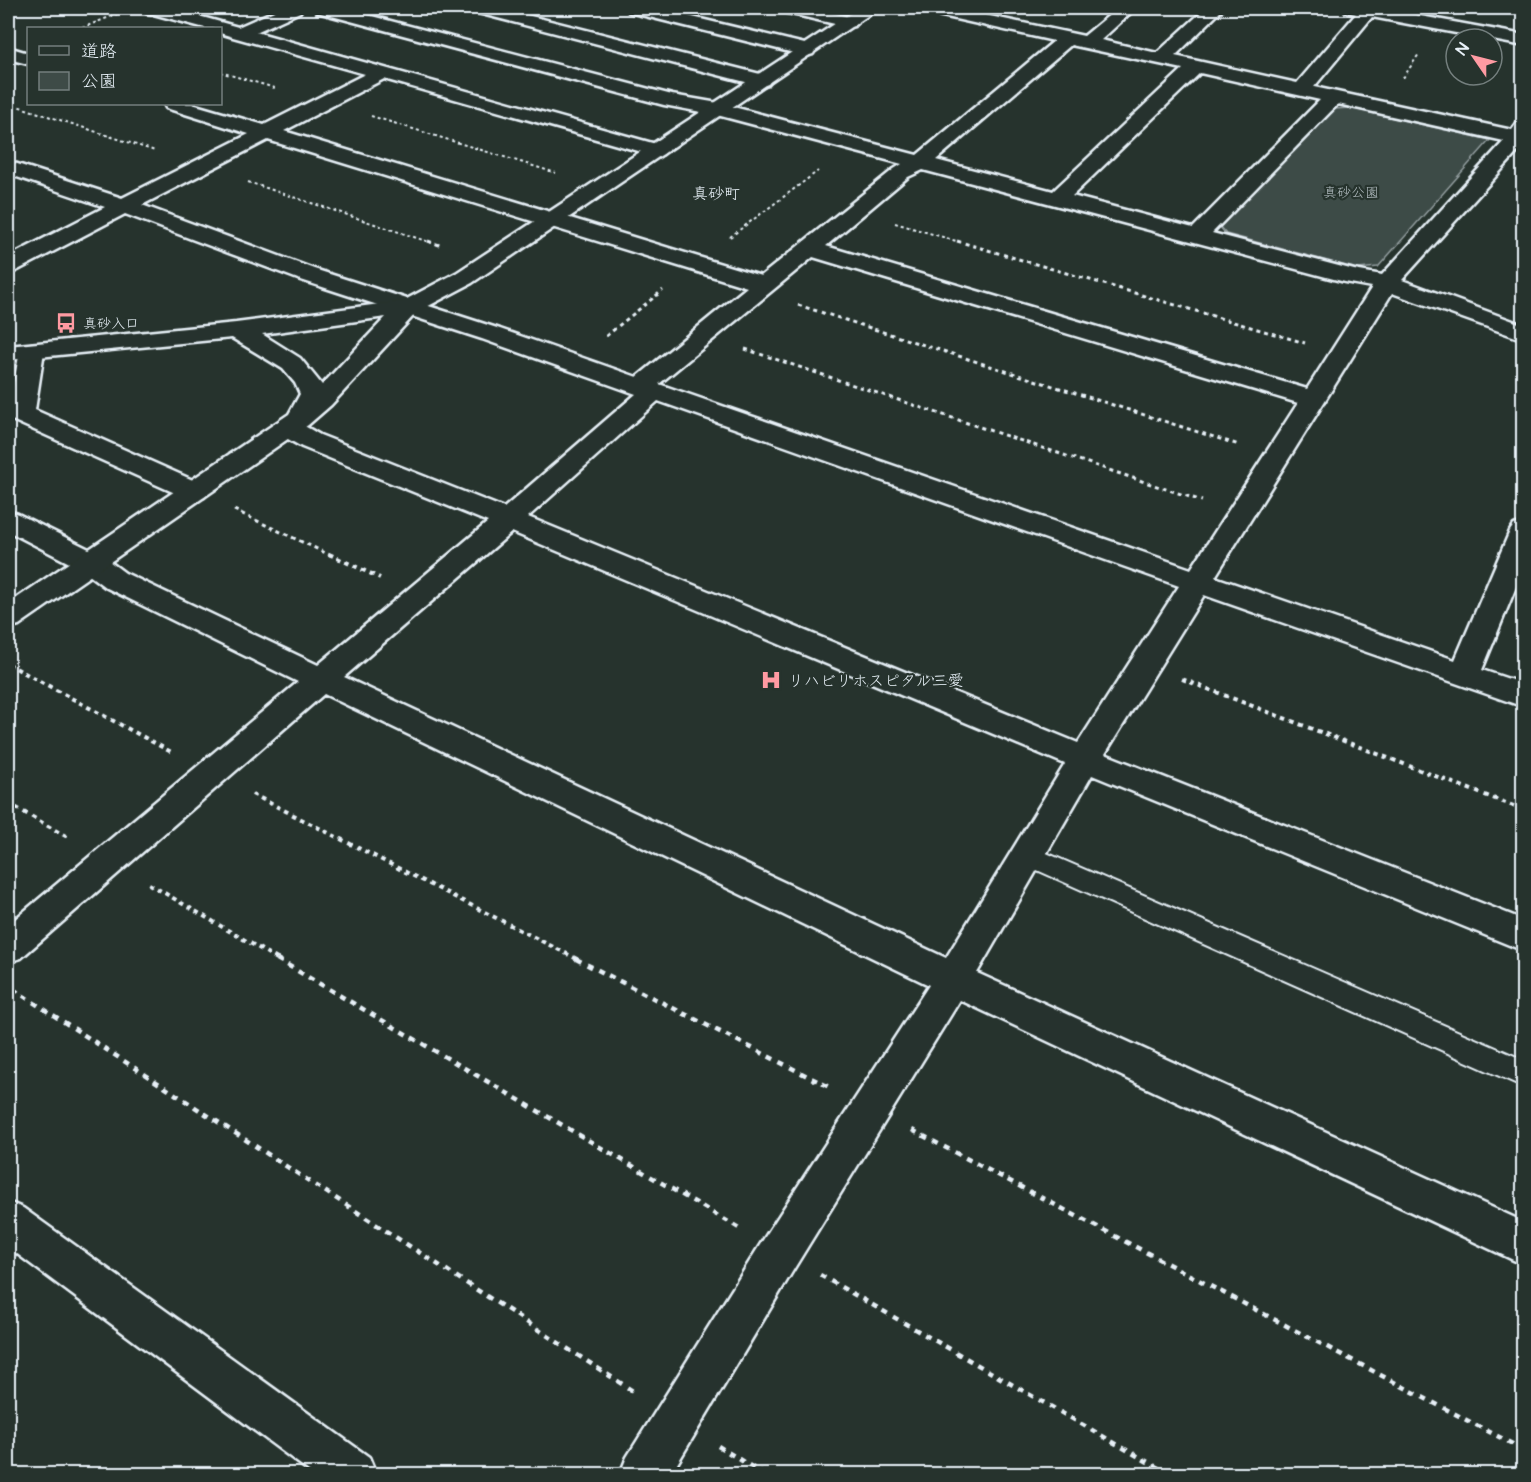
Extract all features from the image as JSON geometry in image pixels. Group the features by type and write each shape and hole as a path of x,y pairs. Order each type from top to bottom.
{"street":[{"path":"152,8 218,27"},
{"path":"239,33 294,8"},
{"path":"322,8 671,101 718,108 1353,277 1387,283 1524,333"},
{"path":"480,8 513,11 761,80"},
{"path":"635,8 806,50"},
{"path":"789,8 848,22"},
{"path":"8,618 293,424 322,400 409,307 464,278 870,8"},
{"path":"930,8 1195,68 1522,135"},
{"path":"8,947 210,772 321,681 509,520 704,336 808,248 901,173 920,163 1077,41 1128,8"},
{"path":"1160,60 1216,8"},
{"path":"1301,90 1360,9 1524,41"},
{"path":"434,53 513,11"},
{"path":"222,28 656,150"},
{"path":"8,53 27,59"},
{"path":"8,266 324,102 414,63"},
{"path":"1057,199 1195,68"},
{"path":"1197,236 1334,97"},
{"path":"176,105 550,221 603,234 761,289"},
{"path":"644,1474 780,1252 953,979 1085,759 1275,456 1387,283 1522,135"},
{"path":"8,167 124,206 306,274 647,389 1524,696"},
{"path":"808,248 1312,399"},
{"path":"194,491 21,414 20,352 237,330 409,307"},
{"path":"237,330 281,355 309,381 313,394 293,424"},
{"path":"293,424 311,441 509,520 1085,759 1524,936"},
{"path":"8,520 91,562 115,580 321,681 953,979 1524,1244"},
{"path":"1464,675 1524,531"},
{"path":"8,1222 352,1474"}],"lane":[{"path":"1028,855 1524,1074"}],"path":[{"path":"85,27 124,12"},
{"path":"1382,108 1440,25"},
{"path":"222,73 556,173"},
{"path":"854,211 1342,353"},
{"path":"761,289 1275,456"},
{"path":"704,336 1240,514"},
{"path":"233,510 421,596"},
{"path":"8,664 210,772 870,1108 1524,1450"},
{"path":"1145,665 1524,810"},
{"path":"8,803 780,1252 1169,1474"},
{"path":"8,985 763,1474"}],"green space":[{"name":"真砂公園","path":"1350,108 1490,140 1378,267 1358,269 1226,234 1218,225 1334,109"}],"place":[{"name":"真砂入口","path":"66,323"},
{"name":"リハビリホスピタル三愛","path":"771,680"}],"district":[{"name":"真砂町","path":"716,193"}]}
